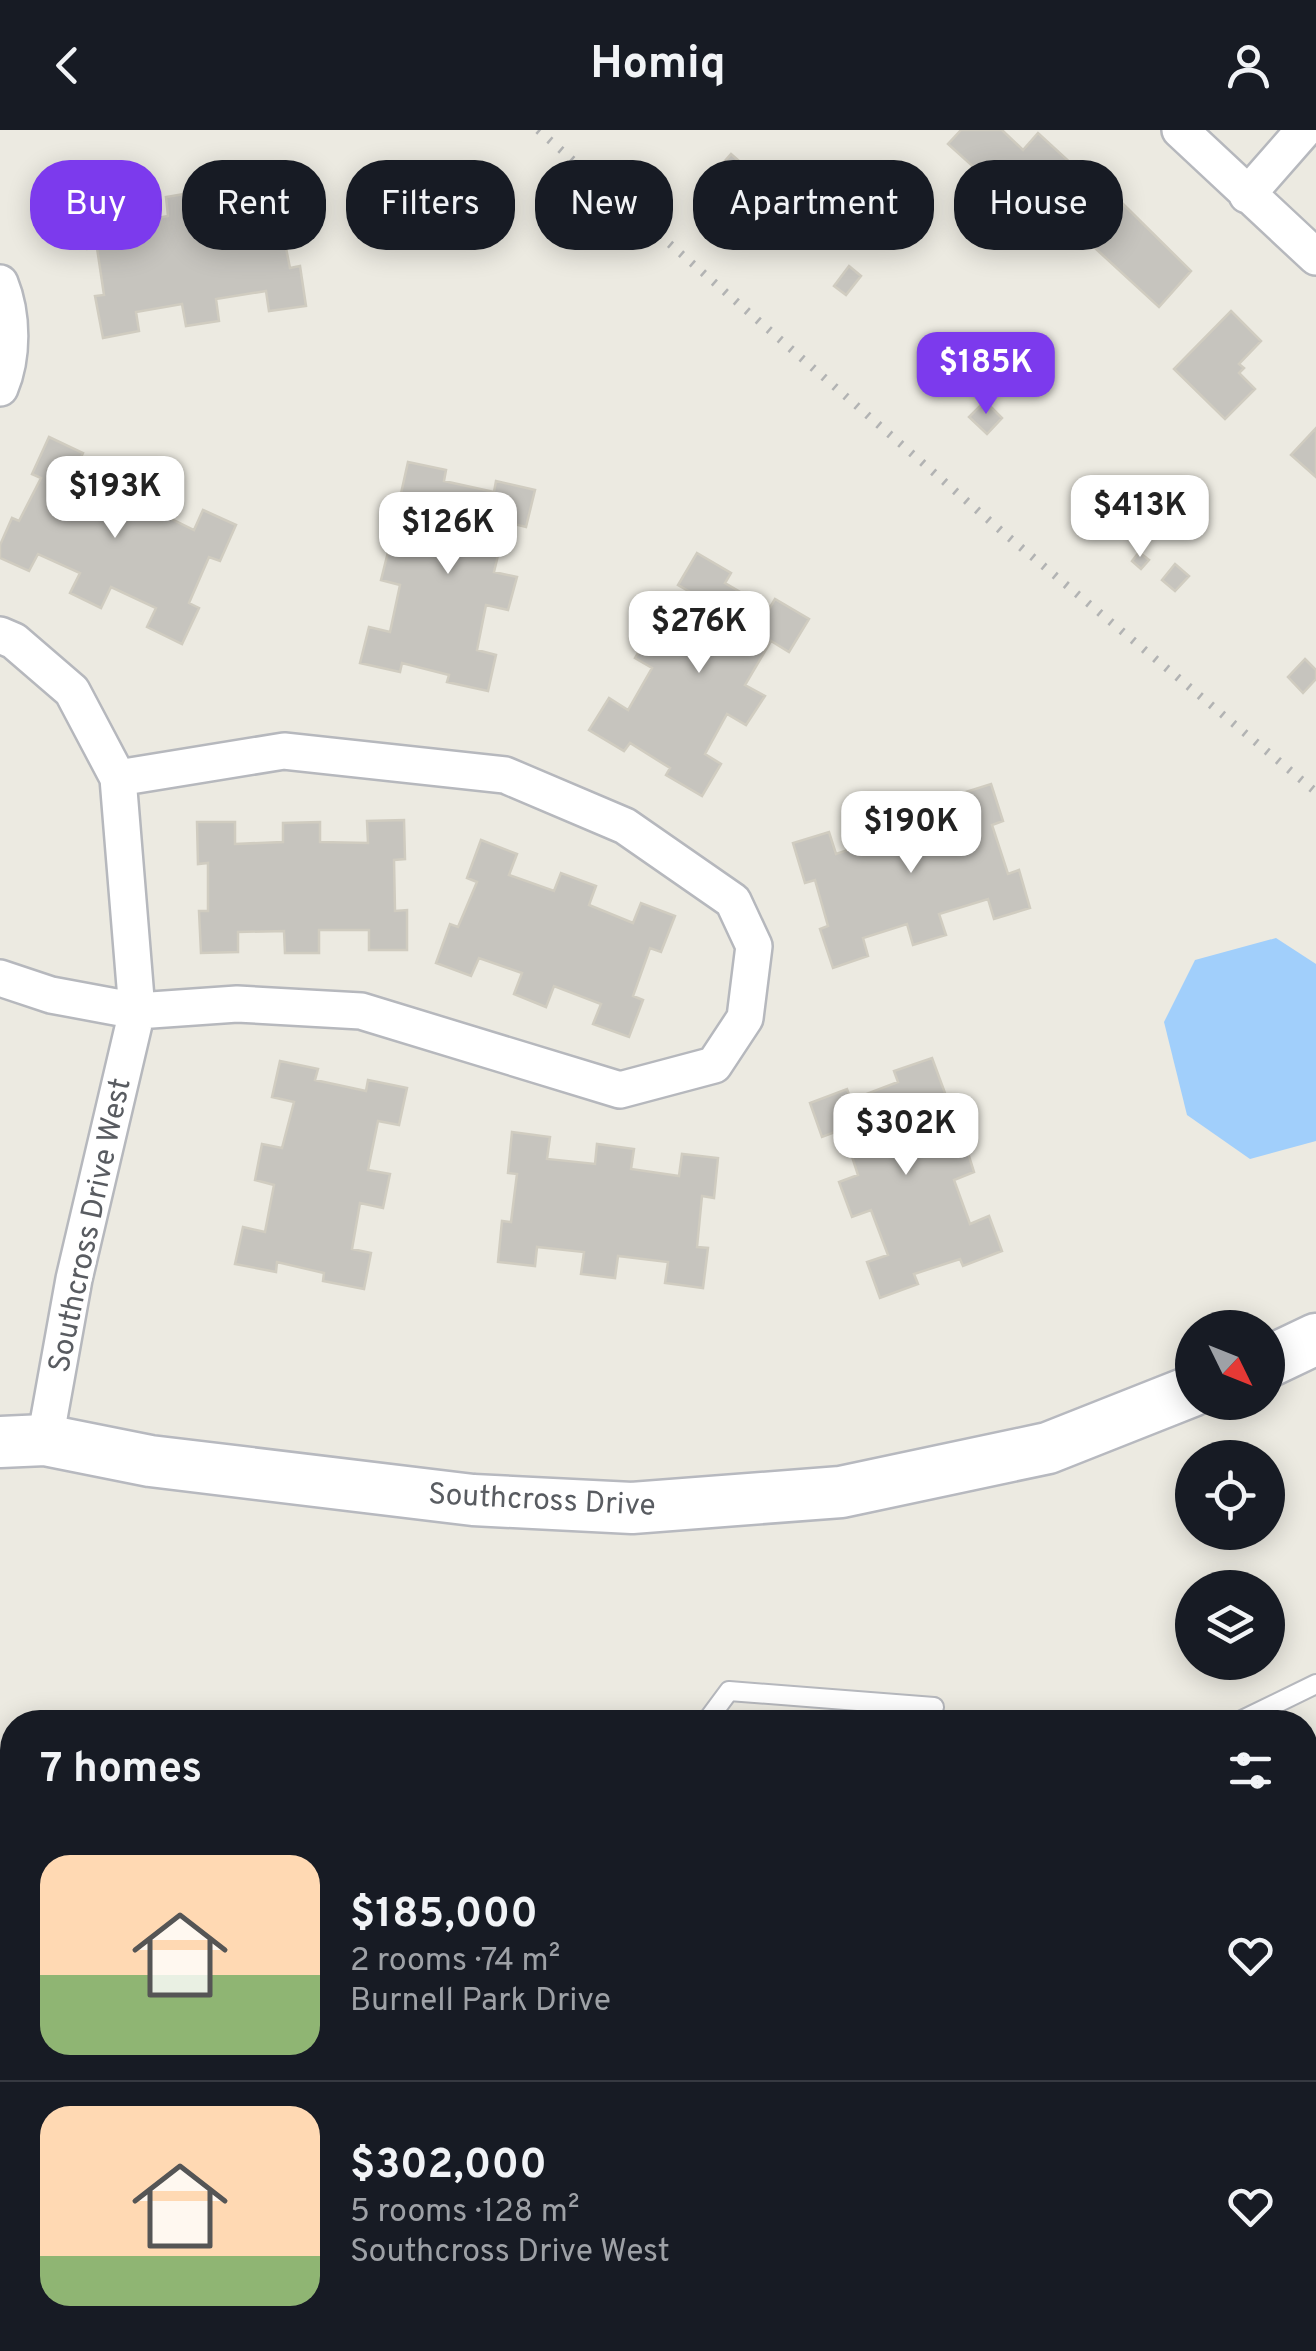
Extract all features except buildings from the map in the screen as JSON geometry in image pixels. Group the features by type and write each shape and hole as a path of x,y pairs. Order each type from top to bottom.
{"street":[{"path":"1180,130 1316,256"},
{"path":"1247,195 1304,130"},
{"path":"0,283 7,300 9,366 0,388"},
{"name":"Southcross Drive West","path":"0,636 14,641 72,691 118,778 137,1010 74,1279 22,1441"},
{"path":"0,978 51,995 137,1010 237,1004 361,1011 620,1090 714,1064 745,1018 754,946 733,901 624,826 505,775 284,751 118,778"},
{"path":"1285,1354 1316,1339"},
{"name":"Southcross Drive","path":"22,1441 150,1461 473,1500 632,1508 841,1492 1048,1448 1175,1398"}],"lane":[{"path":"1263,1710 1316,1684"},
{"path":"715,1710 729,1690 879,1710"}],"water":[{"path":"1276,938 1316,964 1316,1141 1250,1159 1187,1115 1164,1022 1195,960"}],"railway":[{"path":"538,130 1006,535 1316,792"}]}
